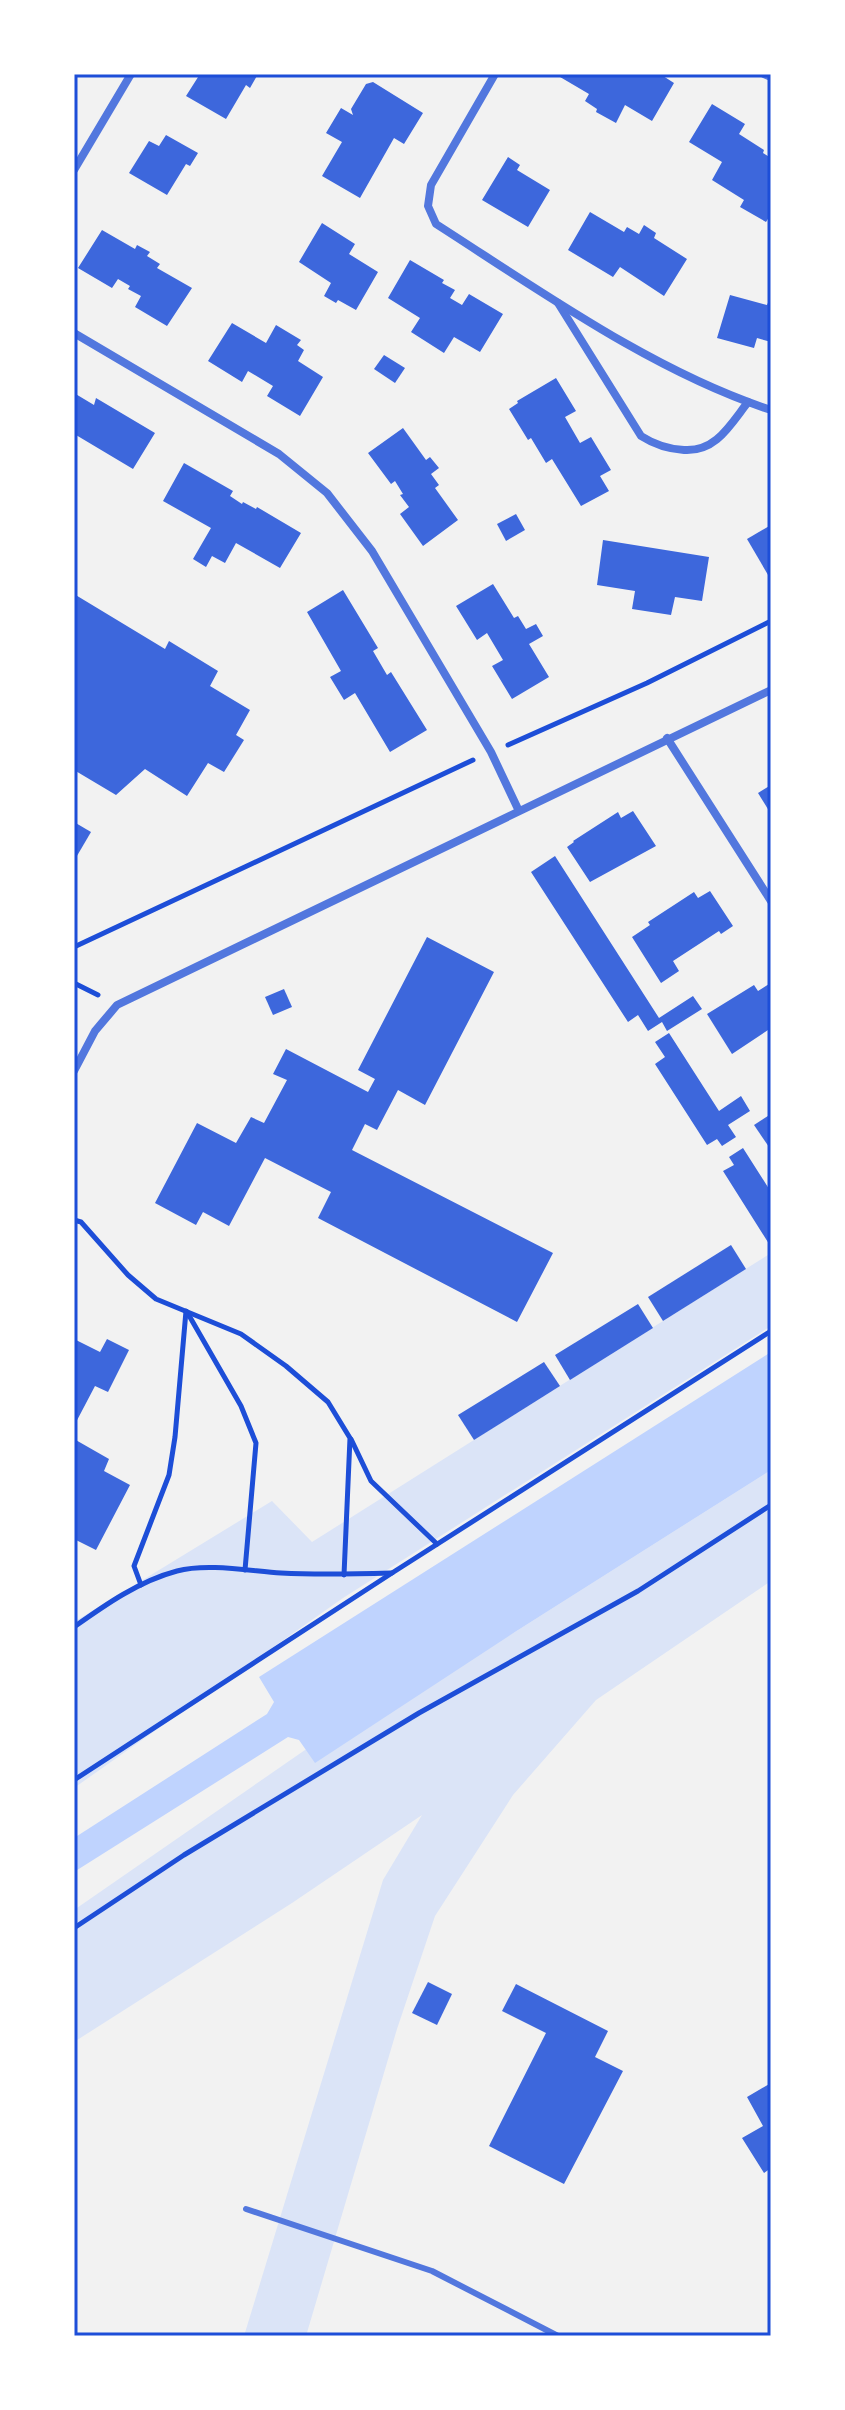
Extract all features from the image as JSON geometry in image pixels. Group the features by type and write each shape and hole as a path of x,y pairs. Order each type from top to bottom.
{"street":[{"path":"74,170 131,74"},
{"path":"495,74 427,195 430,216 436,224 558,302 669,365 771,410"},
{"path":"764,74 771,77"},
{"path":"558,302 641,436 650,442 666,449 708,447 748,402"},
{"path":"74,333 279,454 327,493 372,551 491,752 518,809"},
{"path":"74,1071 95,1031 117,1005 518,809 771,690"},
{"path":"667,738 771,901"}],"lane":[{"path":"246,2209 432,2271 558,2336"}],"path":[{"path":"74,947 491,752 647,683 771,621"},
{"path":"74,1220 81,1222 128,1275 156,1299 241,1334 286,1366 328,1402 371,1481 437,1544"},
{"path":"186,1311 241,1406 256,1443 245,1570"},
{"path":"141,1585 134,1566 169,1475 186,1311"},
{"path":"74,1780 771,1331"},
{"path":"344,1575 350,1438"},
{"path":"74,1928 184,1855 419,1713 638,1591 771,1505"},
{"path":"74,1627 141,1585 179,1570 344,1575 392,1573"}],"shaded area":[{"path":"771,1253 771,1326 343,1598 74,1788 74,1622 272,1501 312,1542"},
{"path":"771,1470 771,1581 596,1700 513,1795 435,1916 397,2029 306,2336 244,2336 383,1880 422,1815 292,1903 74,2042 74,1910 305,1750 515,1632"}],"water":[{"path":"771,1352 771,1470 315,1763 299,1740 288,1737 74,1872 74,1838 267,1714 274,1702 259,1677"}],"building":[{"path":"200,74 258,74 250,88 246,85 226,119 186,96"},
{"path":"555,74 660,74 674,83 652,121 625,105 616,123 596,112 597,109 585,101 589,94"},
{"path":"373,82 423,113 404,144 394,138 360,198 322,176 342,142 326,133 341,108 353,115 351,109 366,84"},
{"path":"712,104 745,124 739,134 771,158 771,214 766,222 740,207 744,200 712,180 722,162 689,142"},
{"path":"166,135 198,153 190,166 186,164 167,195 129,173 149,141 159,146"},
{"path":"508,157 520,165 517,170 550,190 528,227 482,200"},
{"path":"590,212 624,232 627,227 639,234 644,225 656,233 654,238 687,259 664,296 620,267 613,277 568,250"},
{"path":"322,223 355,244 349,254 378,272 356,310 324,296 331,283 299,262"},
{"path":"102,230 135,249 137,245 150,252 147,256 160,264 157,268 192,288 167,326 135,307 141,296 128,289 130,286 118,279 112,288 78,268"},
{"path":"410,260 444,280 442,283 455,290 450,298 462,305 469,294 503,314 480,352 454,337 444,353 411,332 420,318 388,298"},
{"path":"730,295 767,305 771,296 771,342 757,338 754,348 717,338"},
{"path":"232,323 266,343 276,325 301,340 297,345 304,350 298,361 323,377 300,416 267,396 273,386 248,371 242,382 208,361"},
{"path":"384,355 405,368 395,383 374,369"},
{"path":"556,378 576,411 565,417 580,443 591,437 611,470 600,476 609,491 581,506 552,459 546,463 509,409"},
{"path":"74,393 94,405 96,398 155,433 133,469 76,435 74,438"},
{"path":"403,428 426,460 430,457 439,468 431,474 439,485 435,488 458,520 423,546 400,514 409,507 400,495 403,494 395,481 391,484 368,453"},
{"path":"184,463 233,491 230,496 242,504 257,507 301,533 280,568 236,543 225,563 212,556 206,567 193,559 211,528 163,501"},
{"path":"516,514 525,530 506,541 497,524"},
{"path":"771,525 771,580 747,539"},
{"path":"603,540 709,557 702,601 675,597 671,615 632,609 635,591 597,585"},
{"path":"493,584 514,618 518,616 526,629 536,624 543,636 529,644 549,677 512,699 492,666 503,660 487,633 477,640 456,606"},
{"path":"343,590 378,648 373,651 387,675 391,672 427,730 390,752 355,693 344,700 330,677 341,671 307,612"},
{"path":"74,594 165,649 169,641 218,671 210,686 250,710 236,735 244,740 224,772 208,763 187,796 145,769 116,795 74,770"},
{"path":"771,785 771,814 758,793"},
{"path":"633,811 656,846 590,882 567,847 618,812 621,818"},
{"path":"74,822 91,832 74,861"},
{"path":"555,856 659,1018 693,996 702,1009 667,1031 662,1022 648,1031 638,1015 628,1022 531,872"},
{"path":"710,891 733,926 721,934 719,931 673,961 679,971 661,983 632,937 650,925 648,922 694,892 698,898"},
{"path":"427,937 494,972 425,1105 398,1090 377,1130 365,1124 352,1150 553,1253 517,1322 318,1218 331,1192 265,1158 229,1226 203,1212 196,1225 155,1203 197,1123 236,1143 251,1117 264,1123 287,1080 273,1074 286,1049 368,1092 375,1079 358,1070"},
{"path":"769,984 771,1028 732,1054 707,1014 754,985 758,991"},
{"path":"284,989 292,1007 273,1015 265,997"},
{"path":"669,1033 719,1111 741,1096 750,1111 728,1125 736,1137 722,1146 717,1139 707,1145 655,1064 665,1057 655,1042"},
{"path":"771,1114 771,1150 754,1125"},
{"path":"743,1148 771,1192 771,1247 723,1171 734,1165 729,1157"},
{"path":"731,1245 746,1269 663,1321 648,1297"},
{"path":"638,1304 653,1328 570,1380 555,1355"},
{"path":"74,1339 100,1352 107,1339 129,1350 108,1392 95,1386 74,1426"},
{"path":"544,1362 560,1386 474,1440 458,1415"},
{"path":"74,1439 109,1459 104,1471 130,1485 96,1550 74,1539"},
{"path":"428,1982 452,1994 437,2025 412,2013"},
{"path":"516,1984 608,2031 595,2057 623,2071 564,2184 489,2146 546,2033 502,2011"},
{"path":"771,2083 771,2168 764,2173 742,2138 763,2126 747,2097"}]}
